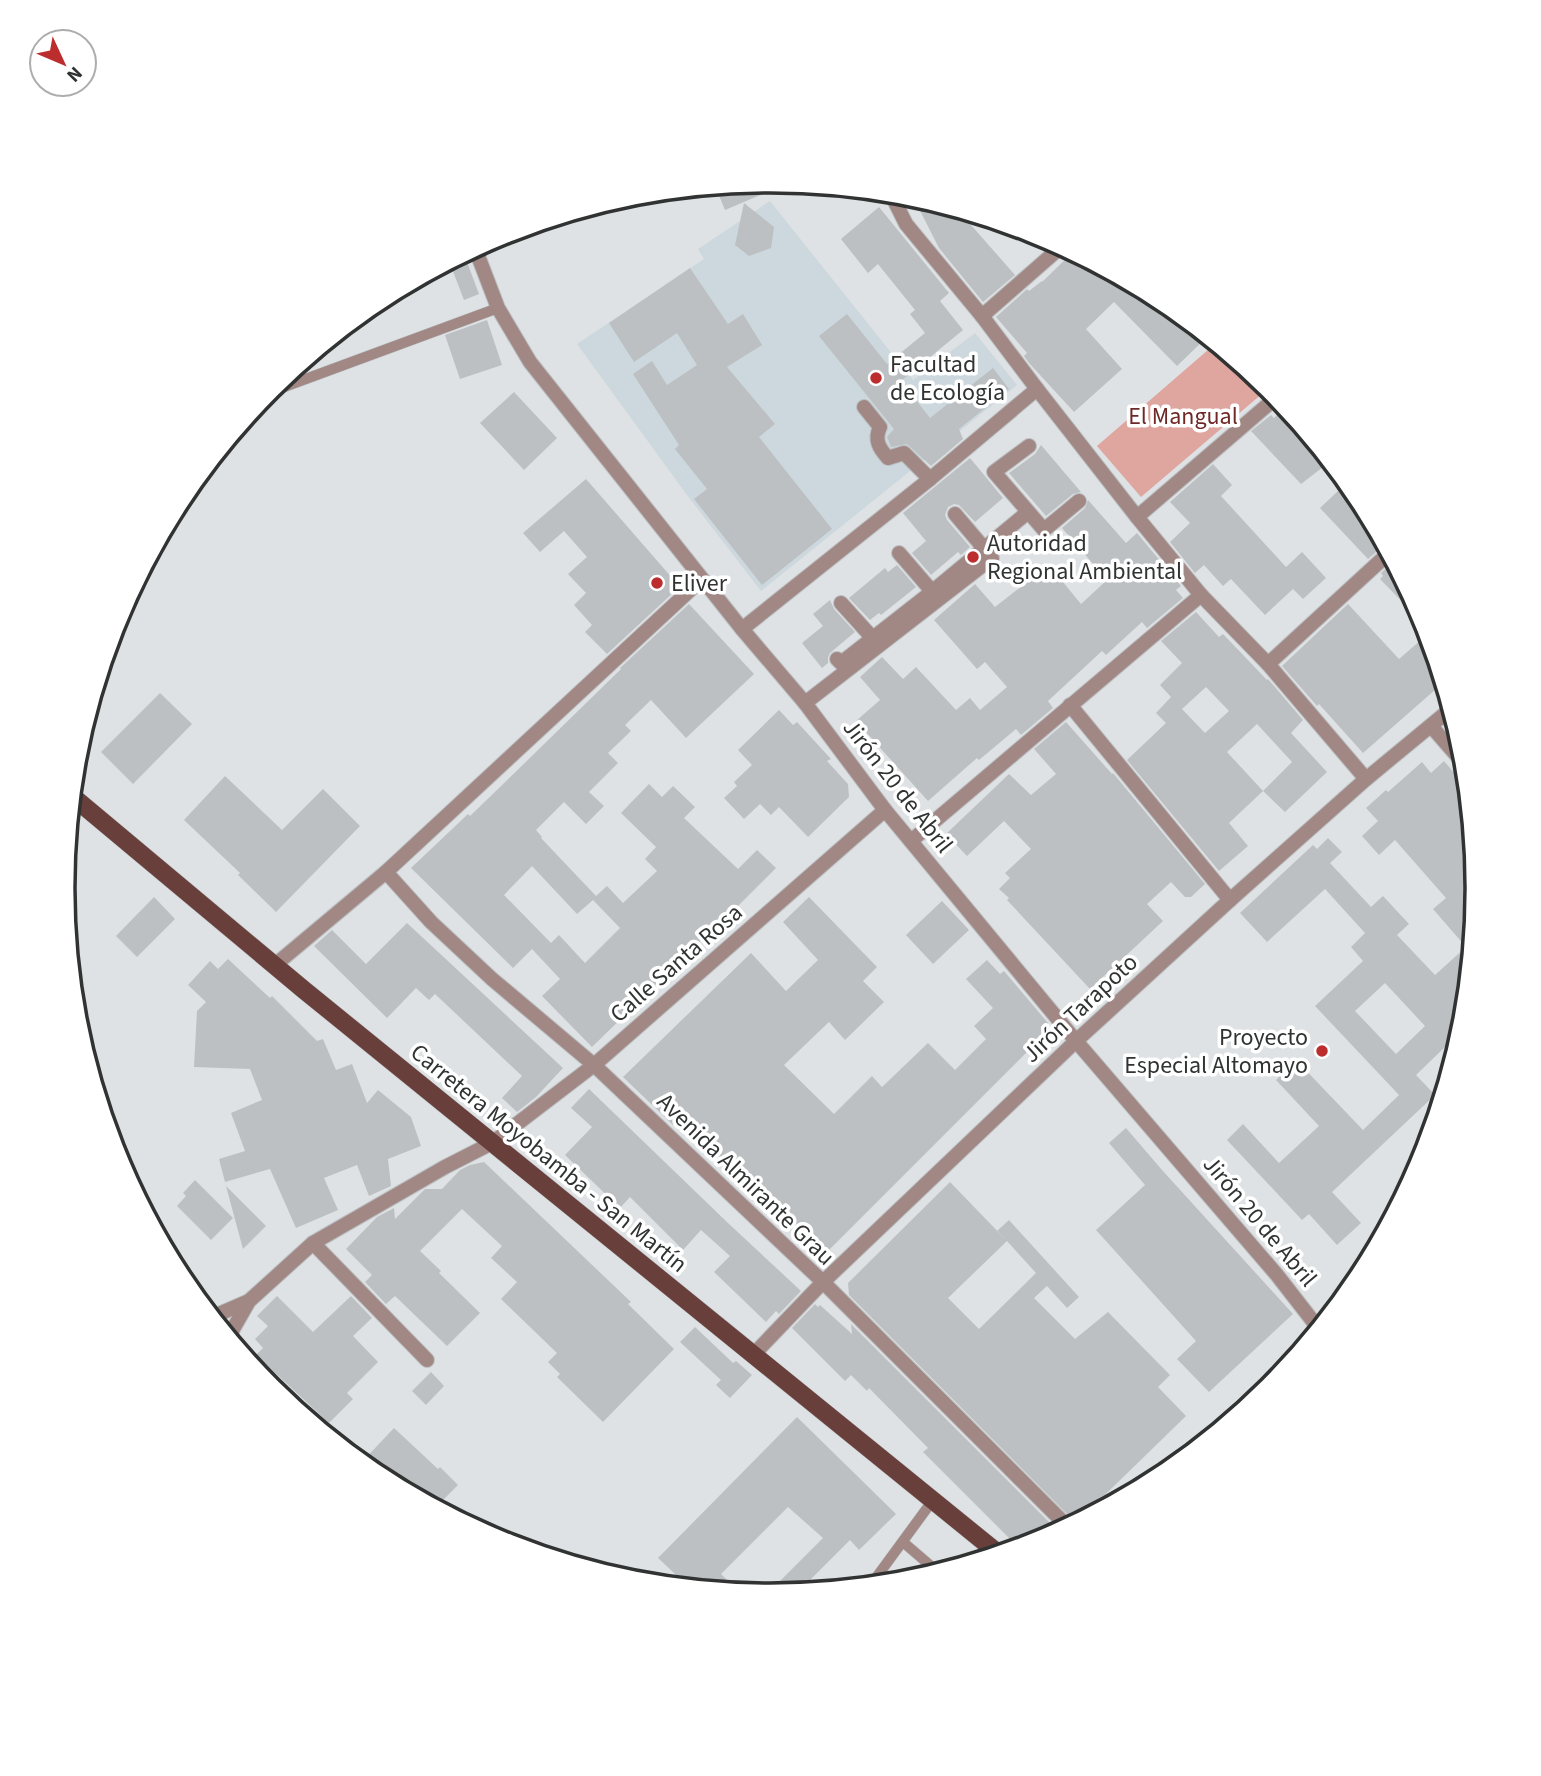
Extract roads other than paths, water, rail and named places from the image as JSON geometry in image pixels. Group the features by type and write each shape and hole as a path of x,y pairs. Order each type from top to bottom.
{"main road":[{"name":"Carretera Moyobamba - San Martín","path":"80,803 492,1143 990,1547"}],"street":[{"path":"896,204 906,224 982,316 1137,517 1201,595 1268,664 1366,779"},
{"path":"982,316 1054,253"},
{"name":"Jirón 20 de Abril","path":"479,257 498,308 530,362 741,629 805,703 885,810 1076,1041 1277,1275 1313,1322"},
{"path":"741,629 930,479 1037,389"},
{"path":"1137,517 1269,404"},
{"path":"864,407 880,427 876,440 881,451 888,458 904,453 930,479"},
{"path":"1029,446 994,472 1044,530 1079,501"},
{"path":"805,703 876,642 988,553 1028,512"},
{"path":"955,514 988,553"},
{"path":"899,553 936,595"},
{"path":"1268,664 1383,559"},
{"path":"275,965 386,872 702,579"},
{"path":"911,841 1201,595"},
{"path":"841,603 876,642"},
{"path":"837,659 841,663 876,642"},
{"path":"1070,705 1230,900"},
{"name":"Jirón Tarapoto","path":"752,1355 822,1282 1076,1041 1366,779 1444,715"},
{"path":"1431,726 1451,749"},
{"name":"Calle Santa Rosa","path":"249,1301 313,1243 492,1143 594,1065 885,810"},
{"name":"Avenida Almirante Grau","path":"386,872 430,922 492,979 594,1065 822,1282 1060,1520"},
{"path":"313,1243 427,1360"},
{"path":"221,1313 249,1301"},
{"path":"233,1328 249,1301"}],"lane":[{"path":"292,384 498,308"},
{"path":"879,1574 933,1500"},
{"path":"903,1542 929,1565"}],"place":[{"name":"Facultad de Ecología","path":"876,378"},
{"name":"Autoridad Regional Ambiental","path":"973,557"},
{"name":"Eliver","path":"657,583"},
{"name":"Proyecto Especial Altomayo","path":"1322,1051"}],"park label":[{"name":"El Mangual","path":"1183,416"}]}
